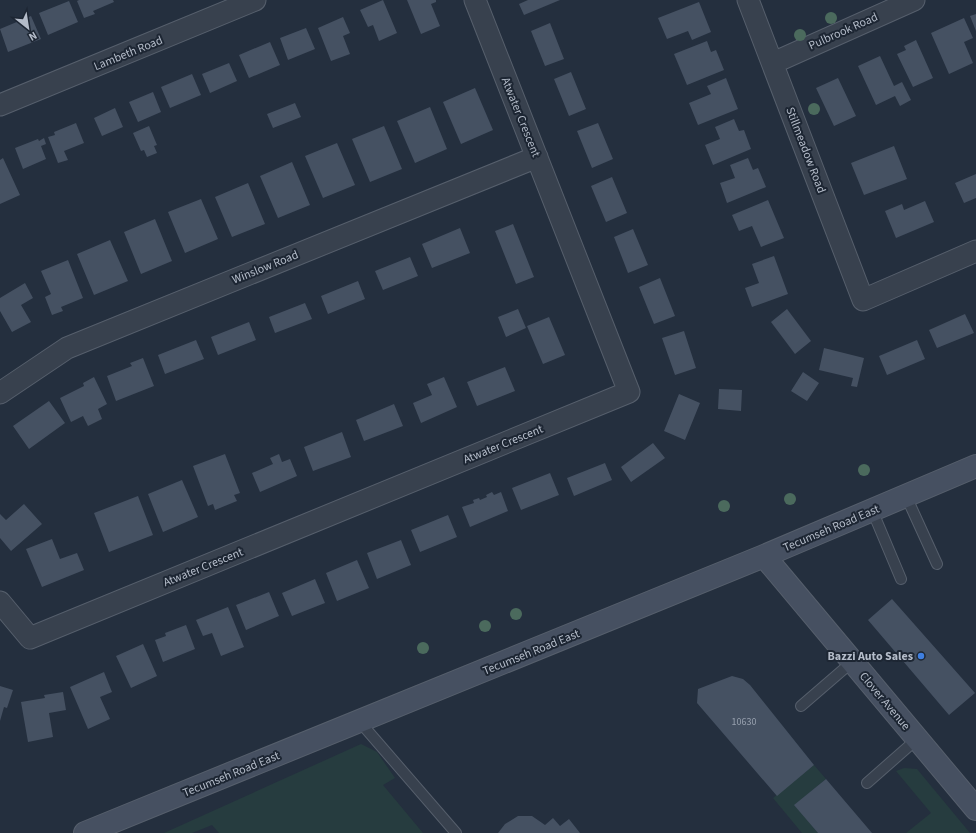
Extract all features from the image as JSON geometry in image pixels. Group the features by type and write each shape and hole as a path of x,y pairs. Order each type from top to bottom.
{"main road":[{"name":"Tecumseh Road East","path":"85,833 764,556 976,466"},
{"name":"Clover Avenue","path":"764,556 976,809"}],"street":[{"name":"Lambeth Road","path":"0,105 255,0"},
{"name":"Atwater Crescent","path":"0,602 30,638 630,392 475,0"},
{"name":"Stillmeadow Road","path":"748,0 863,300 976,251"},
{"name":"Pulbrook Road","path":"773,63 914,0"},
{"name":"Winslow Road","path":"0,393 67,348 537,157"}],"lane":[{"path":"906,496 936,564"},
{"path":"872,510 901,579"},
{"path":"801,706 852,662"},
{"path":"360,722 456,833"},
{"path":"867,783 917,740"}],"green space":[{"path":"361,744 377,752 395,778 383,785 423,833 219,833 212,825 192,833 164,833"},
{"path":"814,765 826,779 795,805 818,833 802,833 773,798"},
{"path":"904,768 917,769 970,833 906,833 931,813 896,771"}],"building":[{"path":"113,0 114,2 93,11 95,14 84,18 77,1"},
{"path":"383,0 397,33 379,41 373,25 368,27 360,10"},
{"path":"407,0 436,0 436,2 431,4 440,26 421,34"},
{"path":"528,0 560,0 524,15 519,4"},
{"path":"69,1 78,22 48,35 39,13"},
{"path":"699,2 711,32 692,40 688,31 667,39 658,18"},
{"path":"976,14 976,31 970,16"},
{"path":"31,16 41,39 8,52 0,29"},
{"path":"343,17 350,33 343,36 350,54 331,61 318,28"},
{"path":"964,18 973,38 964,42 973,63 949,74 931,33"},
{"path":"550,23 564,59 545,66 531,31"},
{"path":"306,28 315,49 288,60 280,38"},
{"path":"916,40 933,78 913,87 897,54 906,50 904,46"},
{"path":"707,41 711,52 716,50 724,70 687,85 674,54"},
{"path":"270,42 280,65 249,78 239,55"},
{"path":"880,56 894,86 902,82 911,100 900,106 895,96 876,105 858,66"},
{"path":"229,63 237,81 210,93 202,74"},
{"path":"571,72 586,109 569,116 554,79"},
{"path":"192,74 201,95 170,108 161,87"},
{"path":"726,78 738,109 698,125 689,103 711,94 707,86"},
{"path":"838,78 856,116 834,126 816,88"},
{"path":"475,88 493,130 461,144 443,102"},
{"path":"153,92 161,112 138,122 129,102"},
{"path":"295,103 301,117 273,128 267,114"},
{"path":"430,107 447,149 415,163 397,121"},
{"path":"115,108 123,127 102,136 94,118"},
{"path":"734,119 739,131 744,130 751,149 713,165 705,145 720,139 715,127"},
{"path":"76,123 84,143 64,151 68,160 58,163 48,137 55,135 54,132"},
{"path":"598,123 613,159 592,168 577,131"},
{"path":"149,126 157,145 154,146 157,153 147,157 144,150 141,151 133,133"},
{"path":"384,126 402,169 370,182 352,139"},
{"path":"44,138 46,144 41,146 46,159 23,169 15,148 38,139 39,141"},
{"path":"337,143 355,185 323,198 305,156"},
{"path":"894,146 907,179 864,195 851,163"},
{"path":"3,158 20,195 0,204 0,160"},
{"path":"748,158 753,170 758,168 766,187 727,203 720,183 735,178 730,165"},
{"path":"292,162 310,205 278,218 260,176"},
{"path":"976,174 976,198 964,203 955,183"},
{"path":"612,177 627,213 606,222 591,186"},
{"path":"248,183 265,224 232,237 215,197"},
{"path":"201,199 218,239 185,253 168,212"},
{"path":"768,200 784,238 761,247 752,226 739,231 732,215"},
{"path":"925,201 934,222 896,238 885,211 902,204 904,210"},
{"path":"155,219 172,261 141,274 124,232"},
{"path":"513,224 534,277 516,284 495,231"},
{"path":"460,228 470,253 432,268 422,244"},
{"path":"633,229 648,265 628,273 614,237"},
{"path":"110,240 128,281 94,295 77,254"},
{"path":"774,256 788,294 752,307 745,288 759,283 752,264"},
{"path":"410,257 418,276 383,290 375,271"},
{"path":"68,260 83,298 61,307 63,311 52,315 45,297 51,294 41,271"},
{"path":"660,278 675,316 654,324 639,287"},
{"path":"358,281 365,299 328,314 321,296"},
{"path":"25,283 33,298 21,305 31,322 12,332 0,311 0,298"},
{"path":"305,303 312,319 275,333 269,317"},
{"path":"518,309 526,328 506,337 498,317"},
{"path":"787,309 811,341 795,354 771,322"},
{"path":"965,314 974,333 937,348 929,330"},
{"path":"549,317 565,355 543,364 527,326"},
{"path":"249,322 256,340 218,355 211,337"},
{"path":"684,331 696,368 675,375 662,338"},
{"path":"196,340 204,359 165,374 158,355"},
{"path":"917,340 925,359 887,375 879,356"},
{"path":"824,348 864,358 857,387 851,386 853,378 819,370"},
{"path":"143,358 154,386 116,401 107,376 132,366 130,363"},
{"path":"505,367 515,391 477,406 467,382"},
{"path":"803,372 819,383 807,401 791,391"},
{"path":"94,377 107,404 98,409 102,419 88,426 83,416 71,422 60,398 84,386 83,383"},
{"path":"444,377 457,407 421,423 413,403 432,395 427,384"},
{"path":"719,389 742,390 741,411 718,409"},
{"path":"679,394 700,403 685,440 664,431"},
{"path":"49,401 65,423 29,449 13,426"},
{"path":"394,404 403,426 364,441 356,420"},
{"path":"342,432 351,457 313,471 304,447"},
{"path":"653,443 665,458 631,482 621,467"},
{"path":"225,454 240,493 234,495 237,501 215,510 213,504 208,506 193,466"},
{"path":"279,454 282,462 290,459 297,476 260,492 252,473 273,464 270,458"},
{"path":"605,463 612,480 574,496 567,478"},
{"path":"550,473 559,495 521,510 512,488"},
{"path":"182,480 198,517 163,532 148,494"},
{"path":"492,492 494,495 501,492 508,511 470,527 462,507 474,503 473,500 479,498 480,500 487,497 486,495"},
{"path":"138,496 153,535 109,552 94,513"},
{"path":"24,504 42,524 11,551 0,538 0,514 6,520"},
{"path":"448,515 457,537 420,552 411,530"},
{"path":"52,539 60,559 77,553 84,570 42,587 26,549"},
{"path":"401,540 411,565 377,579 367,553"},
{"path":"357,560 369,588 337,601 326,573"},
{"path":"315,579 325,603 292,616 282,593"},
{"path":"269,592 279,616 246,630 236,605"},
{"name":"Bazzi Auto Sales","path":"892,599 975,693 949,715 868,620"},
{"path":"228,607 244,647 221,656 212,633 203,636 196,620"},
{"path":"186,625 195,649 163,662 155,640 166,636 165,633"},
{"path":"143,644 157,676 131,688 116,656"},
{"path":"104,672 112,692 100,697 110,719 88,729 70,687"},
{"path":"732,676 743,679 750,685 814,765 777,796 697,703 698,689"},
{"path":"0,686 13,690 7,708 4,707 0,721"},
{"path":"63,692 66,710 49,713 53,737 28,742 21,702 45,698 44,695"},
{"path":"826,779 872,833 818,833 794,805"},
{"path":"518,816 532,816 545,825 553,818 560,826 569,819 580,833 498,833 505,824"}],"place":[{"name":"Bazzi Auto Sales","path":"921,656"}]}
